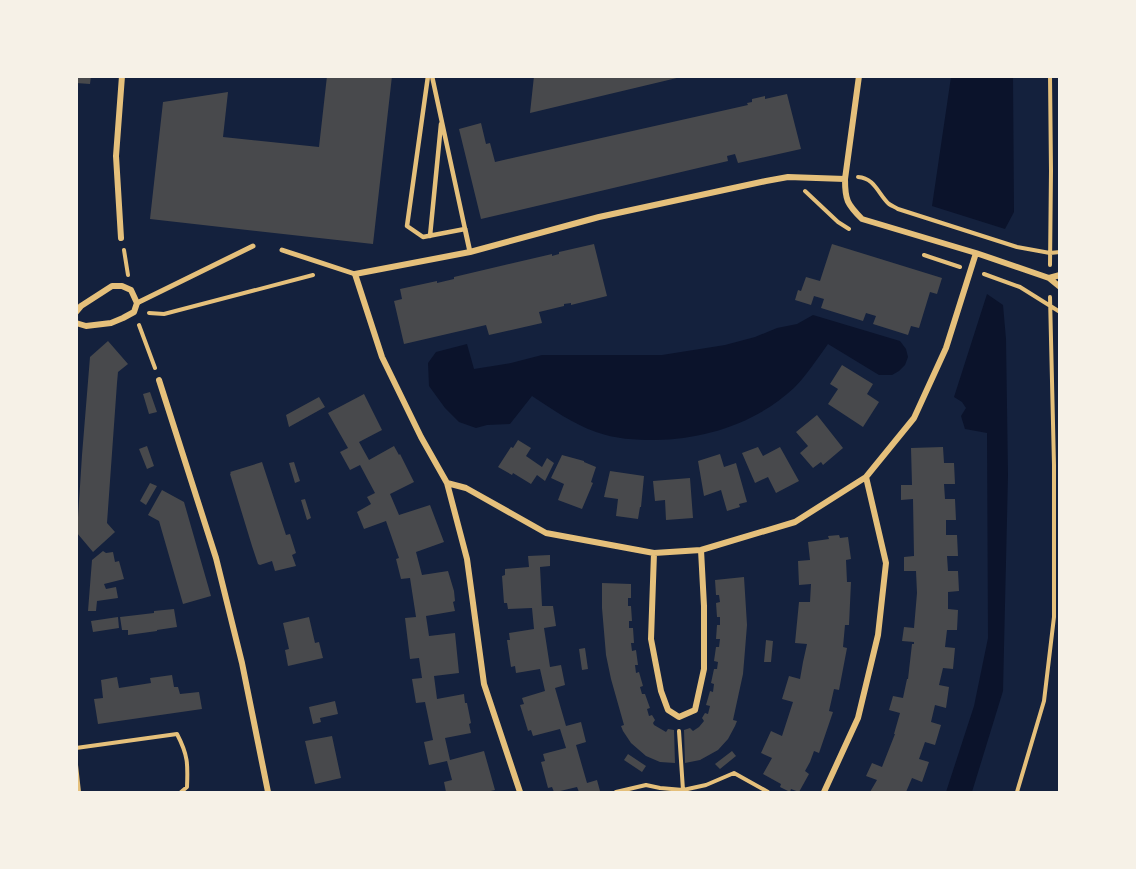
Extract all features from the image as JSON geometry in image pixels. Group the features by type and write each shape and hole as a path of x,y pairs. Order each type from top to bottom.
{"street":[{"path":"121,238 116,156 122,76"},
{"path":"859,76 845,179 845,194 850,207 862,219 1049,278 1059,287"},
{"path":"282,250 355,274 470,252 599,218 766,181 788,177 845,179"},
{"path":"465,229 470,252"},
{"path":"137,303 253,246"},
{"path":"447,483 466,488 546,533 654,553 701,550 795,522 866,477 914,418 946,348 976,254"},
{"path":"355,274 382,357 421,437 447,483 468,559 484,684 520,792"},
{"path":"1049,278 1059,275"},
{"path":"76,312 81,306 112,286 122,286 131,290 137,303 134,312 111,323 86,326 76,323"},
{"path":"159,381 216,558 242,663 268,792"},
{"path":"824,792 858,718 878,635 886,563 866,477"},
{"path":"654,553 651,639 664,701 668,710 679,717 695,710 704,669 701,550"}],"lane":[{"path":"430,76 465,229 423,237 407,226 430,76"},
{"path":"430,236 441,118"}],"path":[{"path":"1017,792 1044,701 1054,617 1054,465 1049,278 1050,76"},
{"path":"845,179 864,178 871,182 888,203 898,209 1017,247 1050,253 1059,252"},
{"path":"121,238 131,290"},
{"path":"159,381 134,312 164,314 324,272"},
{"path":"679,717 683,790"},
{"path":"76,747 177,734 184,747 188,763 187,787 181,792"},
{"path":"76,765 80,792"},
{"path":"616,792 646,785 683,790 706,785 734,773 768,792"}],"water":[{"path":"951,77 1013,77 1014,212 1005,229 932,206"},
{"path":"987,294 1003,305 1006,339 1008,475 1003,691 972,792 946,792 974,706 988,638 987,433 965,429 961,416 966,408 954,397"},
{"path":"813,315 900,341 908,357 905,365 892,375 879,375 828,344 794,388 747,420 693,436 655,440 625,439 587,429 532,396 510,424 476,428 459,422 429,386 428,363 436,352 467,344 474,369 542,355 662,355 725,345 797,324"}],"building":[{"path":"76,76 91,76 90,84 76,83"},
{"path":"327,76 392,76 373,244 150,219 163,102 228,92 223,137 319,147"},
{"path":"534,76 681,76 681,77 530,113"},
{"path":"787,94 801,149 738,163 735,154 727,156 728,161 481,219 459,129 481,123 486,144 490,143 495,162 748,105 747,103 752,102 752,99 765,96 765,99"},
{"path":"594,244 607,296 571,305 571,303 564,304 564,306 539,312 542,323 489,335 486,325 404,344 394,301 402,299 400,289 437,281 437,283"},
{"path":"832,244 942,278 937,294 930,292 919,328 911,326 908,335 873,324 876,316 866,313 863,321 821,308 824,299 814,296 811,305 795,300 806,277 820,281"},
{"path":"108,341 128,364 118,372 117,383 107,523 115,532 93,552 77,533 82,455 90,357"},
{"path":"842,365 873,384 867,394 879,402 863,427 828,404 838,389 830,384"},
{"path":"150,392 157,412 149,414 143,394"},
{"path":"364,394 382,430 359,442 369,460 394,446 414,482 390,494 399,515 430,505 444,542 416,552 422,575 448,571 454,591 455,611 426,616 429,636 455,633 459,673 434,676 437,699 464,694 471,723 469,724 471,733 445,738 450,760 484,751 495,790 446,792 444,782 452,780 447,761 429,765 424,742 433,740 425,702 416,703 412,679 422,678 419,658 410,659 405,618 416,617 410,578 401,579 396,559 399,558 386,521 364,529 357,512 371,504 367,497 375,493 360,465 350,470 340,452 348,448 328,413"},
{"path":"319,397 325,407 289,427 286,415"},
{"path":"817,415 843,448 823,465 821,462 813,468 800,453 808,446 796,432"},
{"path":"518,440 531,448 526,456 542,467 547,458 554,463 545,481 537,475 531,484 498,467"},
{"path":"147,446 154,466 147,469 139,449"},
{"path":"758,447 763,456 780,447 799,481 776,493 768,477 755,483 742,453"},
{"path":"943,447 944,463 954,463 955,484 944,484 945,499 955,499 956,520 946,520 946,535 957,535 958,556 947,556 948,571 958,571 959,591 948,592 948,609 958,610 957,630 947,630 945,647 955,648 953,669 943,668 939,685 949,687 946,708 935,705 931,722 941,725 935,745 925,742 919,759 929,762 922,782 912,778 906,792 870,792 877,780 866,776 872,763 882,767 895,734 900,713 889,710 893,696 903,698 908,679 912,644 914,644 914,642 902,641 904,627 914,628 917,593 916,571 904,571 904,557 914,556 913,499 901,500 901,485 912,485 911,448"},
{"path":"720,454 724,467 736,463 747,502 727,511 721,490 704,496 698,461"},
{"path":"562,455 596,467 591,482 593,483 582,509 558,500 564,484 551,478"},
{"path":"262,462 286,535 290,534 296,553 292,555 296,566 275,571 272,561 258,564 230,474 230,472"},
{"path":"294,462 300,481 295,483 289,463"},
{"path":"610,471 644,476 638,519 616,516 618,499 604,497"},
{"path":"690,478 693,518 666,520 665,500 655,501 653,481"},
{"path":"150,483 157,486 146,505 140,501"},
{"path":"162,490 184,502 211,596 183,604 159,521 148,515"},
{"path":"305,499 311,518 307,520 301,500"},
{"path":"839,535 840,538 848,537 851,559 846,560 847,582 851,582 849,625 845,625 843,647 847,648 839,690 834,689 829,711 833,712 819,753 814,751 805,771 809,774 799,792 791,789 790,792 763,774 772,758 761,753 771,731 782,736 793,702 782,699 789,676 800,679 807,644 795,643 799,602 810,602 811,584 799,585 798,561 810,560 808,542"},
{"path":"103,551 113,552 115,562 119,561 124,579 104,584 106,589 116,587 118,598 97,601 96,611 88,611 92,560"},
{"path":"550,555 550,566 540,567 542,606 553,606 556,626 544,628 550,667 561,665 565,685 555,688 566,726 581,722 586,742 576,745 587,783 597,780 600,791 579,792 577,787 554,792 552,787 548,788 541,762 545,761 543,754 566,748 560,729 533,736 531,730 528,731 520,705 524,704 522,698 545,691 540,669 516,673 515,666 511,667 507,640 510,640 509,633 534,629 532,608 508,609 507,603 504,603 502,576 505,575 505,569 529,567 528,556"},
{"path":"744,577 747,625 743,674 733,720 737,721 728,739 718,750 700,760 685,763 684,730 690,728 693,731 699,727 704,721 702,718 705,713 708,714 710,706 706,705 710,691 713,692 714,684 711,683 714,669 717,669 718,662 714,661 716,647 719,647 720,639 716,639 720,617 717,617 716,603 720,602 719,595 716,595 715,580"},
{"path":"602,583 631,584 631,598 628,598 628,606 631,606 632,621 629,621 629,628 633,628 634,643 631,643 632,651 636,650 638,665 635,665 636,673 639,672 643,686 640,687 650,708 647,709 649,716 652,715 655,720 654,725 666,732 668,729 674,730 675,763 660,762 646,756 631,743 623,731 621,726 624,725 606,655"},
{"path":"174,609 177,627 128,635 128,630 122,630 120,617"},
{"path":"118,617 119,628 93,632 91,621"},
{"path":"309,617 315,643 319,642 323,658 288,666 285,650 289,649 283,623"},
{"path":"766,640 773,641 771,662 764,662"},
{"path":"585,648 588,669 582,670 579,649"},
{"path":"172,675 174,687 178,687 180,694 199,692 202,709 98,724 94,699 103,698 101,680 117,677 119,688 151,683 150,678"},
{"path":"335,701 338,714 320,718 321,722 313,724 309,707"},
{"path":"332,736 341,778 315,784 305,741"},
{"path":"732,751 736,756 720,769 715,764"},
{"path":"628,754 646,766 642,772 624,760"}]}
